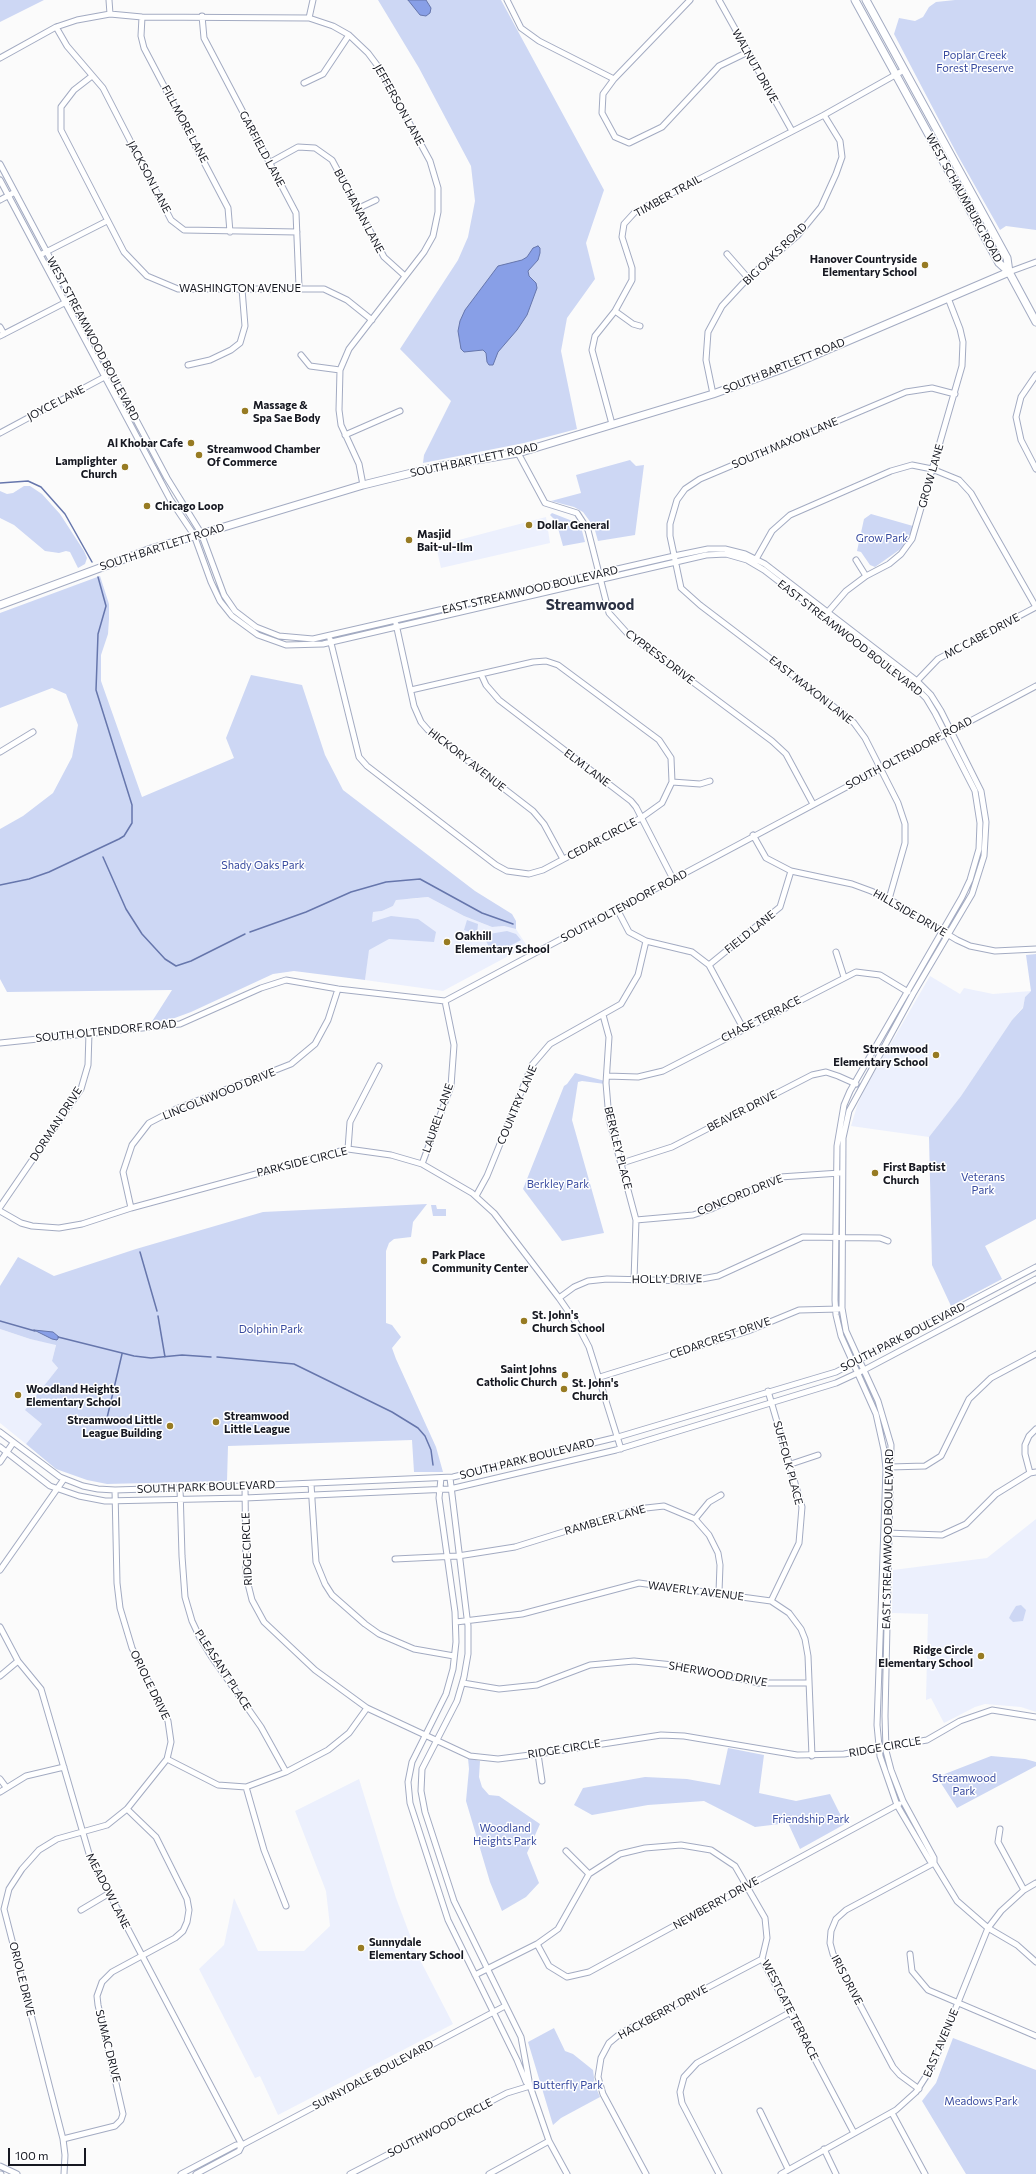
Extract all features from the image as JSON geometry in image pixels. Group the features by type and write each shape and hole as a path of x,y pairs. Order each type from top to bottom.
{"main road":[{"name":"WEST SCHAUMBURG ROAD","path":"855,0 999,263 1009,272"},
{"name":"WEST SCHAUMBURG ROAD","path":"866,0 1007,258 1009,272"},
{"name":"SOUTH BARTLETT ROAD","path":"0,605 197,534 363,485 440,466 518,453 713,394 782,369 1009,272"},
{"path":"1009,272 1036,322"}],"street":[{"path":"109,0 110,14"},
{"path":"309,18 313,0"},
{"path":"507,0 521,28 539,41 614,79"},
{"path":"690,0 614,79 603,94 602,112 615,137 629,143 662,127 719,66 748,52"},
{"name":"WALNUT DRIVE","path":"719,0 792,131"},
{"name":"JEFFERSON LANE","path":"0,58 56,27 77,20 110,14 142,17 202,16 309,18 333,26 349,35 368,52 380,69 430,161 438,188 438,212 433,236 424,252 349,349 340,370 339,410 341,425 359,464 363,485"},
{"name":"GARFIELD LANE","path":"202,16 204,38 296,213 298,232 299,287"},
{"name":"FILLMORE LANE","path":"142,17 141,36 144,48 228,208 230,232"},
{"name":"JACKSON LANE","path":"56,27 66,46 102,88 171,220 184,230 298,232"},
{"path":"304,83 323,74 349,35"},
{"name":"TIMBER TRAIL","path":"612,424 592,350 595,336 615,311 632,280 632,268 622,237 624,224 635,212 824,115 904,70"},
{"name":"WASHINGTON AVENUE","path":"92,76 74,90 61,107 61,130 124,252 147,276 178,289 324,288 334,292 372,320"},
{"name":"BIG OAKS ROAD","path":"713,394 706,360 708,332 722,306 748,278 798,235 821,207 842,157 840,141 824,115"},
{"name":"BUCHANAN LANE","path":"269,163 298,147 315,148 332,160 384,257 405,276"},
{"name":"WEST STREAMWOOD BOULEVARD","path":"0,164 197,534"},
{"name":"WEST STREAMWOOD BOULEVARD","path":"0,180 170,500 197,534"},
{"path":"0,200 15,192"},
{"path":"357,209 376,200"},
{"path":"40,255 107,221"},
{"path":"727,254 748,278"},
{"path":"1009,272 1036,262"},
{"path":"188,366 224,354 240,343 245,326 242,289"},
{"name":"GROW LANE","path":"824,616 846,591 866,576 890,564 901,554 912,539 962,366 963,342 960,329 948,298"},
{"path":"0,327 2,335 72,299"},
{"path":"615,311 632,324 640,326"},
{"path":"301,354 310,366 340,370"},
{"name":"JOYCE LANE","path":"0,432 112,373"},
{"path":"1036,375 1021,396 1016,417 1021,440 1036,469"},
{"name":"SOUTH MAXON LANE","path":"674,556 669,529 672,510 682,493 694,482 906,392 932,388 955,394"},
{"path":"345,435 400,411"},
{"name":"CYPRESS DRIVE","path":"518,453 545,503 577,513 588,530 609,613 627,633 772,741 786,754 813,804"},
{"path":"755,561 772,531 783,519 797,510 891,471 912,465 932,469 959,480 971,493 1036,607"},
{"name":"EAST STREAMWOOD BOULEVARD","path":"197,534 224,595 231,606 246,620 272,634 287,638 306,640 395,621 674,556 720,548 738,551 828,611 917,681 934,700 952,730 980,786 985,809 986,830 984,856 977,882 861,1087 849,1111 845,1127 843,1173 842,1308 846,1331 878,1401 891,1445 892,1467 886,1533 878,1748 884,1772 897,1805 930,1861 934,1863"},
{"name":"EAST STREAMWOOD BOULEVARD","path":"197,534 218,597 225,608 241,623 265,638 286,645 312,645 331,642 676,562 722,554 734,556 755,561 913,685 929,702 973,786 979,809 980,829 977,856 970,880 854,1083 846,1100 839,1124 836,1174 836,1309 840,1331 879,1422 886,1468 886,1747 891,1770 903,1801 934,1858 934,1863"},
{"name":"EAST MAXON LANE","path":"674,556 682,588 700,605 854,723 898,803 905,824 905,843 889,899"},
{"path":"856,560 866,576"},
{"name":"MC CABE DRIVE","path":"913,685 938,659 1036,607"},
{"name":"HICKORY AVENUE","path":"395,621 410,690 418,717 425,726 533,811 544,824 563,859"},
{"name":"CEDAR CIRCLE","path":"329,636 355,746 359,757 367,766 496,866 507,871 518,874 533,873 641,818 662,802 672,782 671,758 658,740 558,665 546,661 533,662 410,690"},
{"name":"ELM LANE","path":"481,674 486,685 499,700 631,801 673,879"},
{"name":"SOUTH OLTENDORF ROAD","path":"0,1043 180,1024 261,988 286,980 338,989 445,1001 753,835 1036,686"},
{"path":"0,752 33,732"},
{"path":"672,782 700,784 710,781"},
{"name":"HILLSIDE DRIVE","path":"753,835 766,858 791,871 852,884 889,899 941,931 970,946 995,951 1036,949"},
{"name":"FIELD LANE","path":"709,965 780,907 791,871"},
{"path":"617,909 629,932 646,941 692,952 709,965 743,1028"},
{"name":"COUNTRY LANE","path":"476,1196 488,1176 532,1065 550,1044 621,1004 638,975 646,941"},
{"path":"836,952 844,976"},
{"name":"CHASE TERRACE","path":"607,1076 638,1077 656,1074 844,976 856,972 880,976 913,994"},
{"name":"LINCOLNWOOD DRIVE","path":"131,1208 123,1172 132,1145 149,1123 176,1109 292,1064 315,1044 328,1020 338,989"},
{"name":"LAUREL LANE","path":"422,1164 451,1086 454,1045 445,1001"},
{"name":"BERKLEY PLACE","path":"603,1015 609,1037 606,1098 609,1118 636,1220 634,1280"},
{"name":"DORMAN DRIVE","path":"0,1207 80,1089 88,1065 89,1033"},
{"path":"348,1149 350,1122 379,1066"},
{"name":"BEAVER DRIVE","path":"622,1163 672,1147 812,1075 826,1072 861,1087"},
{"name":"PARKSIDE CIRCLE","path":"0,1211 21,1223 51,1229 82,1224 131,1208 348,1149 391,1155 422,1164 476,1196 494,1213 559,1298 586,1341 600,1377 621,1449"},
{"name":"CONCORD DRIVE","path":"636,1220 693,1215 711,1209 780,1177 843,1173"},
{"name":"HOLLY DRIVE","path":"559,1298 574,1287 588,1281 607,1279 702,1280 728,1272 803,1237 880,1238 888,1241"},
{"name":"SOUTH PARK BOULEVARD","path":"0,1432 64,1480 91,1488 115,1490 450,1478 618,1437 836,1372 860,1361 1036,1267"},
{"name":"SOUTH PARK BOULEVARD","path":"0,1448 46,1483 57,1489 89,1498 115,1501 311,1496 450,1489 621,1449 836,1383 864,1370 1036,1279"},
{"path":"990,1292 995,1300"},
{"name":"CEDARCREST DRIVE","path":"600,1377 748,1331 799,1310 842,1308"},
{"path":"886,1468 925,1466 941,1456 969,1399 991,1378 1036,1354"},
{"name":"SUFFOLK PLACE","path":"768,1392 791,1464 802,1507 798,1543 772,1601"},
{"path":"1030,1473 1025,1454 1025,1445 1029,1436 1036,1429"},
{"path":"0,1462 13,1443"},
{"path":"791,1464 818,1455"},
{"path":"886,1533 942,1535 966,1524 996,1494 1030,1473 1036,1472"},
{"path":"441,1478 439,1490 456,1622 454,1656 446,1694 424,1735 410,1768 408,1782 410,1803 443,1908 518,2060 526,2082 530,2086"},
{"path":"450,1478 458,1556 467,1620 468,1654 463,1683 452,1714 421,1773 421,1787 425,1812 454,1901 523,2044 530,2086 549,2141 567,2174"},
{"path":"0,1570 64,1480"},
{"path":"311,1484 316,1562 325,1584 332,1594 365,1624 379,1634 414,1649 454,1656"},
{"name":"RIDGE CIRCLE","path":"245,1486 246,1576 256,1610 274,1632 314,1670 367,1708 437,1742 476,1758 498,1759 661,1735 684,1736 780,1753 812,1756 844,1754 927,1740 960,1721 992,1710 1036,1718"},
{"name":"PLEASANT PLACE","path":"180,1488 183,1577 185,1597 192,1621 207,1650 261,1727 286,1772"},
{"name":"ORIOLE DRIVE","path":"64,2174 65,2155 63,2139 4,1909 9,1889 22,1869 39,1850 57,1839 107,1825 127,1809 167,1758 171,1742 168,1721 132,1648 120,1608 117,1583 115,1490"},
{"path":"695,1519 709,1502 721,1495"},
{"name":"RAMBLER LANE","path":"395,1559 458,1556 515,1547 650,1507 664,1506 695,1519 709,1535 718,1553 720,1565 719,1592"},
{"name":"WAVERLY AVENUE","path":"456,1622 522,1614 639,1583 719,1592 772,1601 789,1614 801,1629 807,1648 812,1756"},
{"name":"MEADOW LANE","path":"0,1627 18,1661 41,1689 90,1857 108,1894 242,2145"},
{"path":"0,1676 18,1661"},
{"name":"SHERWOOD DRIVE","path":"463,1683 499,1689 538,1685 590,1665 634,1662 684,1666 760,1683 809,1683"},
{"path":"167,1758 218,1785 246,1787 286,1772 328,1750 349,1733 367,1708"},
{"path":"538,1754 542,1780"},
{"path":"0,1792 26,1776 64,1767"},
{"path":"0,1779 6,1787"},
{"path":"246,1787 264,1850 286,1906"},
{"name":"NEWBERRY DRIVE","path":"537,1944 549,1966 567,1977 589,1972 903,1801"},
{"name":"SUMAC DRIVE","path":"63,2139 115,2126 122,2118 123,2105 98,2005 97,1996 102,1982 108,1975 169,1943 183,1931 187,1922 189,1910 184,1890 156,1837 127,1809"},
{"path":"1000,1829 998,1842 1024,1890"},
{"name":"WESTGATE TERRACE","path":"475,1975 537,1944 558,1929 589,1874 620,1854 645,1848 681,1845 711,1850 735,1866 765,1918 767,1938 762,1959 789,2013 854,2133"},
{"path":"566,1851 589,1874"},
{"path":"934,1863 957,1901 988,1928 1017,1945 1036,1962"},
{"name":"IRIS DRIVE","path":"919,2089 893,2067 833,1954 830,1943 831,1931 836,1919 846,1910 934,1863"},
{"name":"EAST AVENUE","path":"781,2174 905,2104 919,2089 932,2067 988,1928 1001,1911 1024,1890 1036,1883"},
{"path":"81,1910 108,1894"},
{"path":"910,1954 912,1972 928,1990 1036,2036"},
{"name":"HACKBERRY DRIVE","path":"646,2174 603,2094 598,2078 601,2058 609,2043 621,2033 762,1959"},
{"name":"SUNNYDALE BOULEVARD","path":"181,2174 236,2145 242,2145 505,2006"},
{"path":"719,2174 682,2103 680,2092 684,2078 697,2063 789,2013"},
{"name":"SOUTHWOOD CIRCLE","path":"350,2174 507,2093 530,2086"},
{"path":"760,2111 788,2169"},
{"path":"892,2112 925,2174"},
{"path":"489,2174 549,2141"},
{"name":"SUNNYDALE BOULEVARD","path":"196,2174 239,2151 242,2145"},
{"path":"824,2149 836,2174"},
{"path":"0,2166 18,2174"}],"shaded area":[{"path":"546,517 550,543 441,568 436,546"},
{"name":"Oakhill Elementary School","path":"428,897 464,916 492,927 504,926 516,929 527,946 443,991 365,980 373,912 382,911 393,906 397,898 411,899"},
{"name":"Streamwood Elementary School","path":"930,976 960,994 964,988 993,994 1031,991 1025,997 1023,1007 1012,1020 961,1096 929,1137 851,1126 864,1090"},
{"name":"Woodland Heights Elementary School","path":"0,1329 30,1339 56,1344 52,1361 58,1368 48,1381 42,1424 26,1444 0,1423"},
{"name":"Ridge Circle Elementary School","path":"1036,1519 1036,1712 1021,1707 985,1704 975,1707 944,1723 931,1698 926,1700 928,1614 892,1613 893,1570 987,1558"},
{"name":"Sunnydale Elementary School","path":"359,1779 396,1898 417,1954 453,2024 278,2115 260,2076 255,2078 199,1969 224,1945 234,1898 258,1951 304,1951 330,1926 326,1891 295,1811"}],"green space":[{"path":"0,0 44,0 0,22"},
{"path":"378,0 501,0 604,190 586,243 595,279 567,318 561,351 577,429 524,443 423,463 424,455 451,401 400,349 458,260 468,237 475,201 471,166 419,68"},
{"name":"Poplar Creek Forest Preserve","path":"955,0 1036,0 1036,230 1006,226 1000,230 957,154 894,34 899,18 915,21 923,17 929,7 936,2"},
{"path":"630,460 636,466 644,465 635,535 598,541 594,527 583,512 574,507 551,501 581,493 576,475"},
{"path":"24,486 30,486 42,494 60,514 84,551 87,558 85,564 78,568 70,552 66,551 59,553 45,551 14,525 0,518 0,491 7,494 13,493"},
{"path":"552,513 575,522 581,527 585,542 563,546 556,521 550,515"},
{"name":"Grow Park","path":"871,514 913,526 911,535 902,548 875,567 870,565 861,552 857,551 864,519"},
{"name":"Shady Oaks Park","path":"100,576 109,604 108,634 101,655 101,681 142,797 234,758 226,738 251,675 302,685 325,755 343,790 475,891 512,914 516,921 516,929 504,926 492,927 464,916 428,897 396,900 393,906 382,911 373,912 372,922 391,916 418,919 436,932 434,942 389,939 369,950 365,980 294,971 273,974 191,1012 172,1019 151,1023 172,990 7,992 0,979 0,829 23,816 53,793 72,757 78,725 66,694 52,688 0,708 0,613"},
{"path":"467,920 478,924 477,934 464,930"},
{"path":"507,931 516,934 521,940 493,955 483,935"},
{"name":"Veterans Park","path":"1036,954 1036,1219 985,1246 1002,1279 951,1306 932,1265 929,1137 961,1096 1012,1020 1023,1008 1025,997 1031,991 1026,955"},
{"name":"Berkley Park","path":"575,1073 605,1081 605,1084 582,1081 578,1082 572,1120 604,1233 562,1241 523,1189 564,1086"},
{"name":"Dolphin Park","path":"427,1204 413,1222 411,1237 394,1239 389,1243 386,1251 386,1323 392,1325 401,1337 392,1348 436,1447 443,1472 414,1472 412,1440 228,1446 227,1481 107,1484 87,1480 56,1469 26,1444 42,1424 25,1410 58,1368 52,1361 56,1345 30,1339 0,1329 0,1286 18,1257 54,1276 136,1249 263,1212"},
{"path":"431,1205 436,1205 437,1209 446,1209 446,1216 433,1216"},
{"path":"1021,1605 1026,1610 1023,1621 1013,1622 1009,1618 1016,1606"},
{"name":"Friendship Park","path":"728,1748 764,1755 759,1793 796,1801 830,1794 845,1824 800,1849 788,1823 755,1827 704,1801 648,1805 592,1815 574,1805 583,1788 645,1777 687,1779 720,1785"},
{"name":"Streamwood Park","path":"991,1756 1025,1759 1036,1762 1036,1766 957,1808 937,1777"},
{"name":"Woodland Heights Park","path":"468,1758 480,1761 479,1777 482,1787 489,1795 499,1796 540,1824 527,1853 539,1883 526,1897 502,1911 490,1882 466,1801 469,1769"},
{"name":"Butterfly Park","path":"554,2028 565,2051 573,2054 593,2070 595,2085 600,2097 561,2118 553,2125 528,2042"},
{"name":"Meadows Park","path":"953,2038 1036,2070 1036,2174 966,2174 922,2101 936,2083"}],"water":[{"path":"408,0 426,0 431,8 430,13 426,16 420,15"},
{"path":"538,246 540,248 540,253 538,260 528,271 529,276 536,283 537,288 527,315 517,330 498,352 493,365 489,365 487,362 486,353 483,350 464,352 461,349 458,331 460,321 465,310 498,266 522,260 527,257 533,248"},
{"path":"34,1330 53,1332 59,1337 57,1340 52,1339"}],"waterway":[{"path":"0,483 28,481 41,487 65,514 92,562"},
{"path":"0,885 29,879 49,872 119,839 124,836 132,823 132,805 96,690 98,634 106,606 98,577"},
{"path":"103,857 126,909 142,934 165,959 176,966 191,961 245,934"},
{"path":"250,932 306,912 351,892 386,882 420,879 482,913 513,924"},
{"path":"140,1252 157,1311"},
{"path":"158,1316 165,1357"},
{"path":"0,1321 35,1331"},
{"path":"58,1337 134,1356 151,1358 182,1355 211,1357"},
{"path":"107,1418 122,1354"},
{"path":"217,1357 294,1364 392,1412 418,1428 425,1436 431,1450 433,1465"}],"place":[{"name":"Hanover Countryside Elementary School","path":"925,265"},
{"name":"Massage & Spa Sae Body","path":"245,411"},
{"name":"Al Khobar Cafe","path":"191,443"},
{"name":"Streamwood Chamber Of Commerce","path":"199,455"},
{"name":"Lamplighter Church","path":"125,467"},
{"name":"Chicago Loop","path":"147,506"},
{"name":"Dollar General","path":"529,525"},
{"name":"Masjid Bait-ul-Ilm","path":"409,540"},
{"name":"Oakhill Elementary School","path":"447,942"},
{"name":"Streamwood Elementary School","path":"936,1055"},
{"name":"First Baptist Church","path":"875,1173"},
{"name":"Park Place Community Center","path":"424,1261"},
{"name":"St. John's Church School","path":"524,1321"},
{"name":"Saint Johns Catholic Church","path":"565,1375"},
{"name":"St. John's Church","path":"564,1389"},
{"name":"Woodland Heights Elementary School","path":"18,1395"},
{"name":"Streamwood Little League","path":"216,1422"},
{"name":"Streamwood Little League Building","path":"170,1426"},
{"name":"Ridge Circle Elementary School","path":"981,1656"},
{"name":"Sunnydale Elementary School","path":"361,1948"}],"district":[{"name":"Streamwood","path":"590,605"}]}
